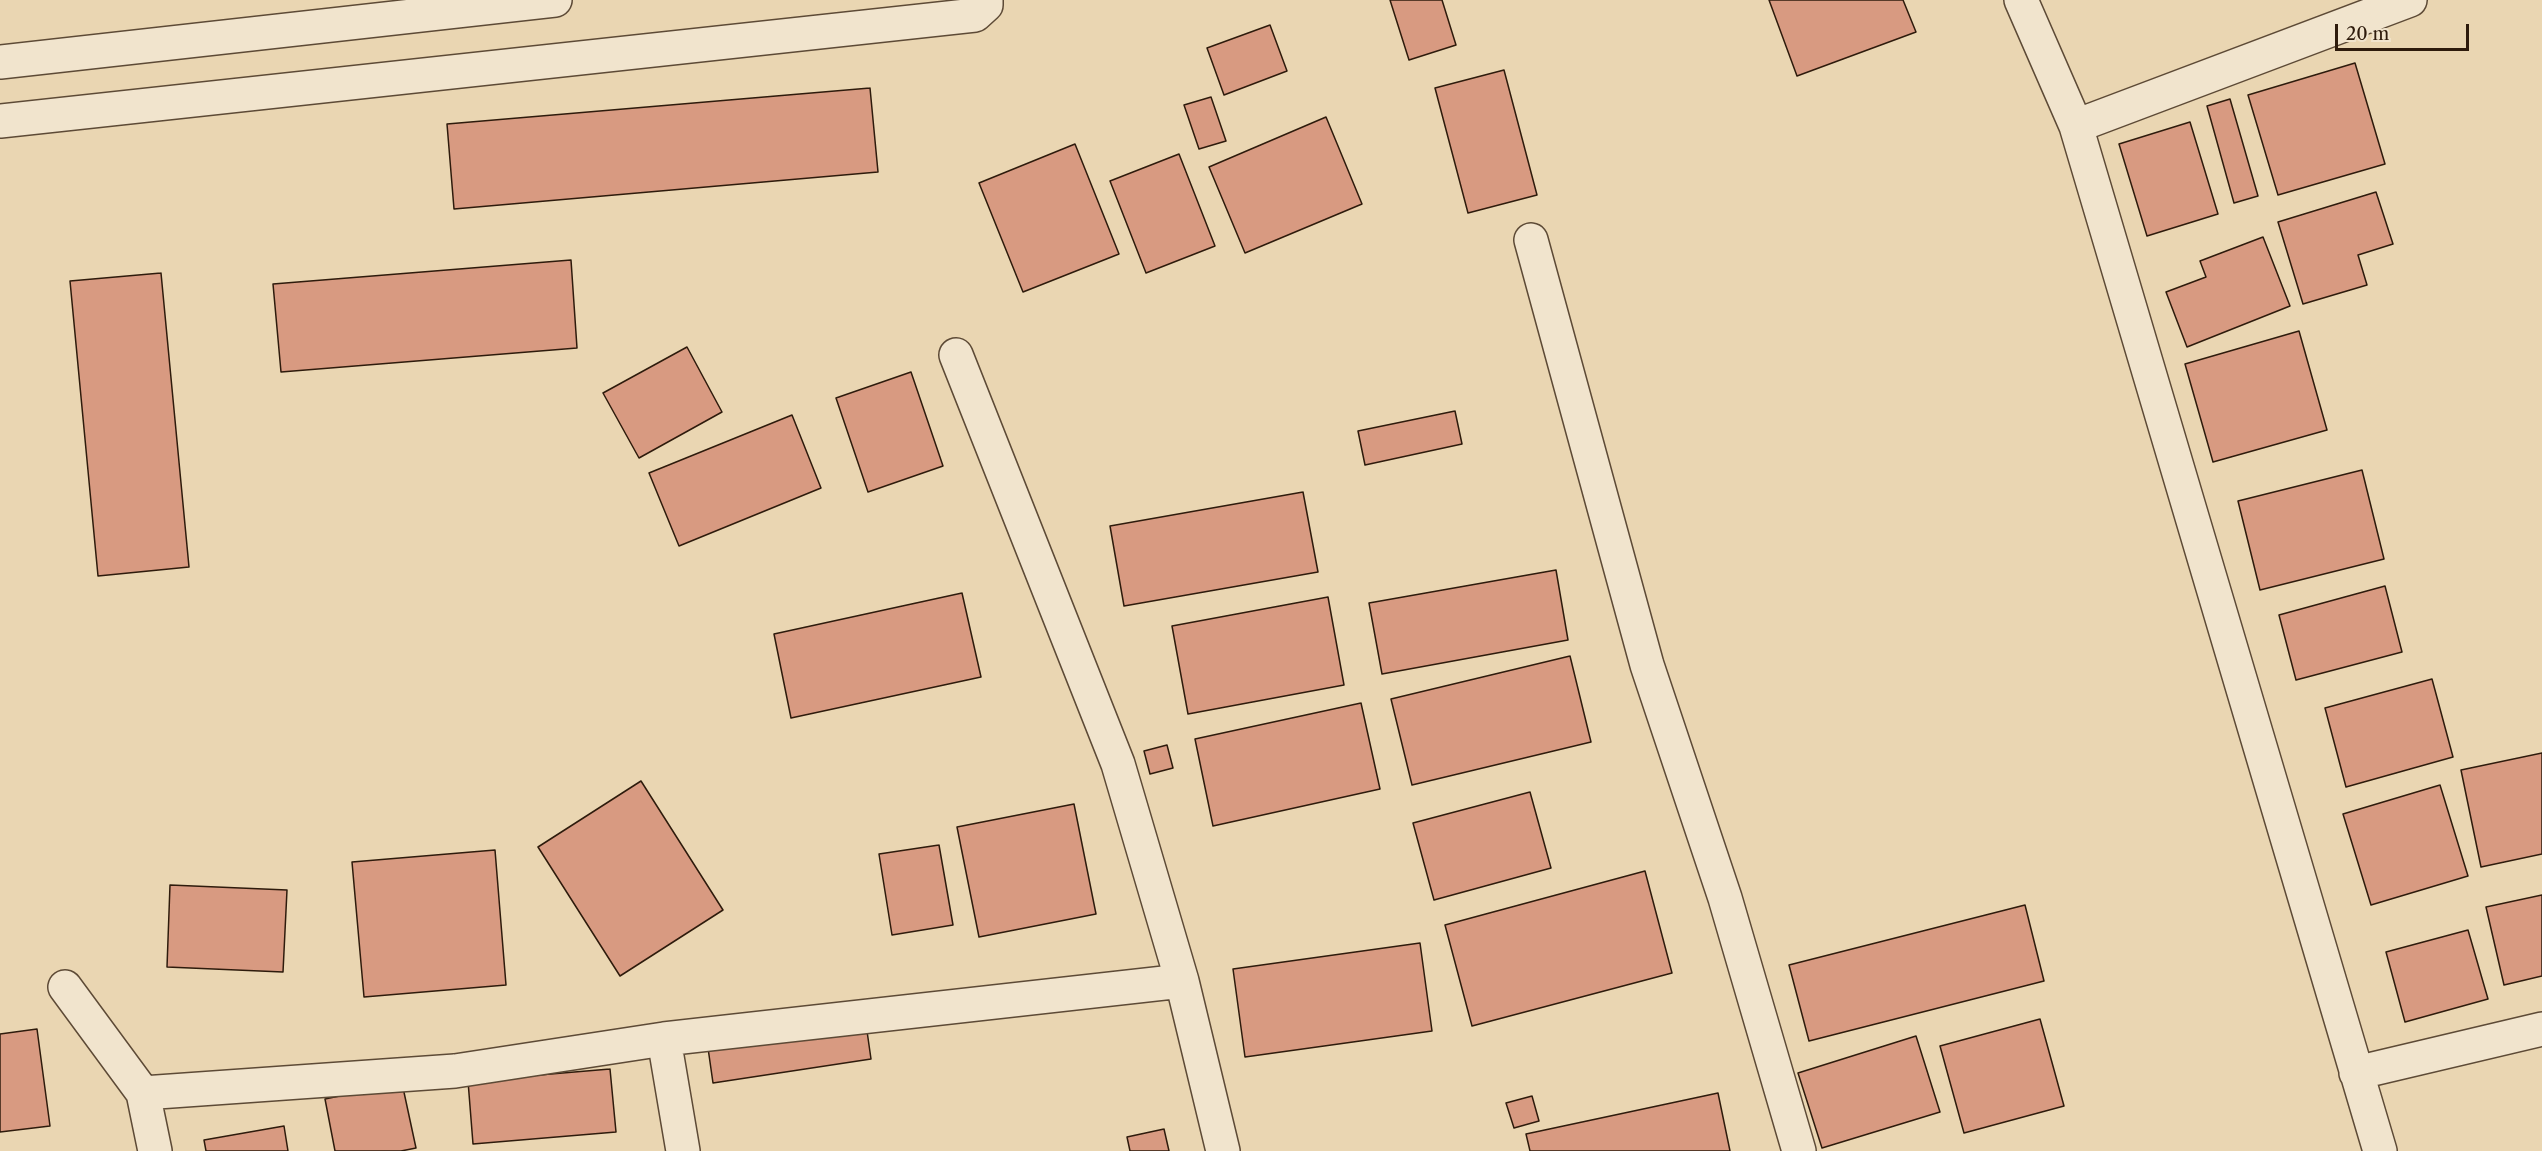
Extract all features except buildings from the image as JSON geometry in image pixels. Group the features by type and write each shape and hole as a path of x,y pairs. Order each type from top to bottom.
{"street":[{"path":"0,62 555,0"},
{"path":"0,122 975,15 986,5 986,0"},
{"path":"2021,0 2076,126 2380,1151"},
{"path":"2076,126 2410,0"},
{"path":"1531,240 1647,665 1725,898 1799,1151"},
{"path":"956,355 1119,764 1182,981 1223,1151"},
{"path":"142,1093 455,1071 664,1039 1182,981"},
{"path":"65,987 142,1093 155,1151"},
{"path":"2356,1073 2542,1029"},
{"path":"664,1039 683,1151"}]}
